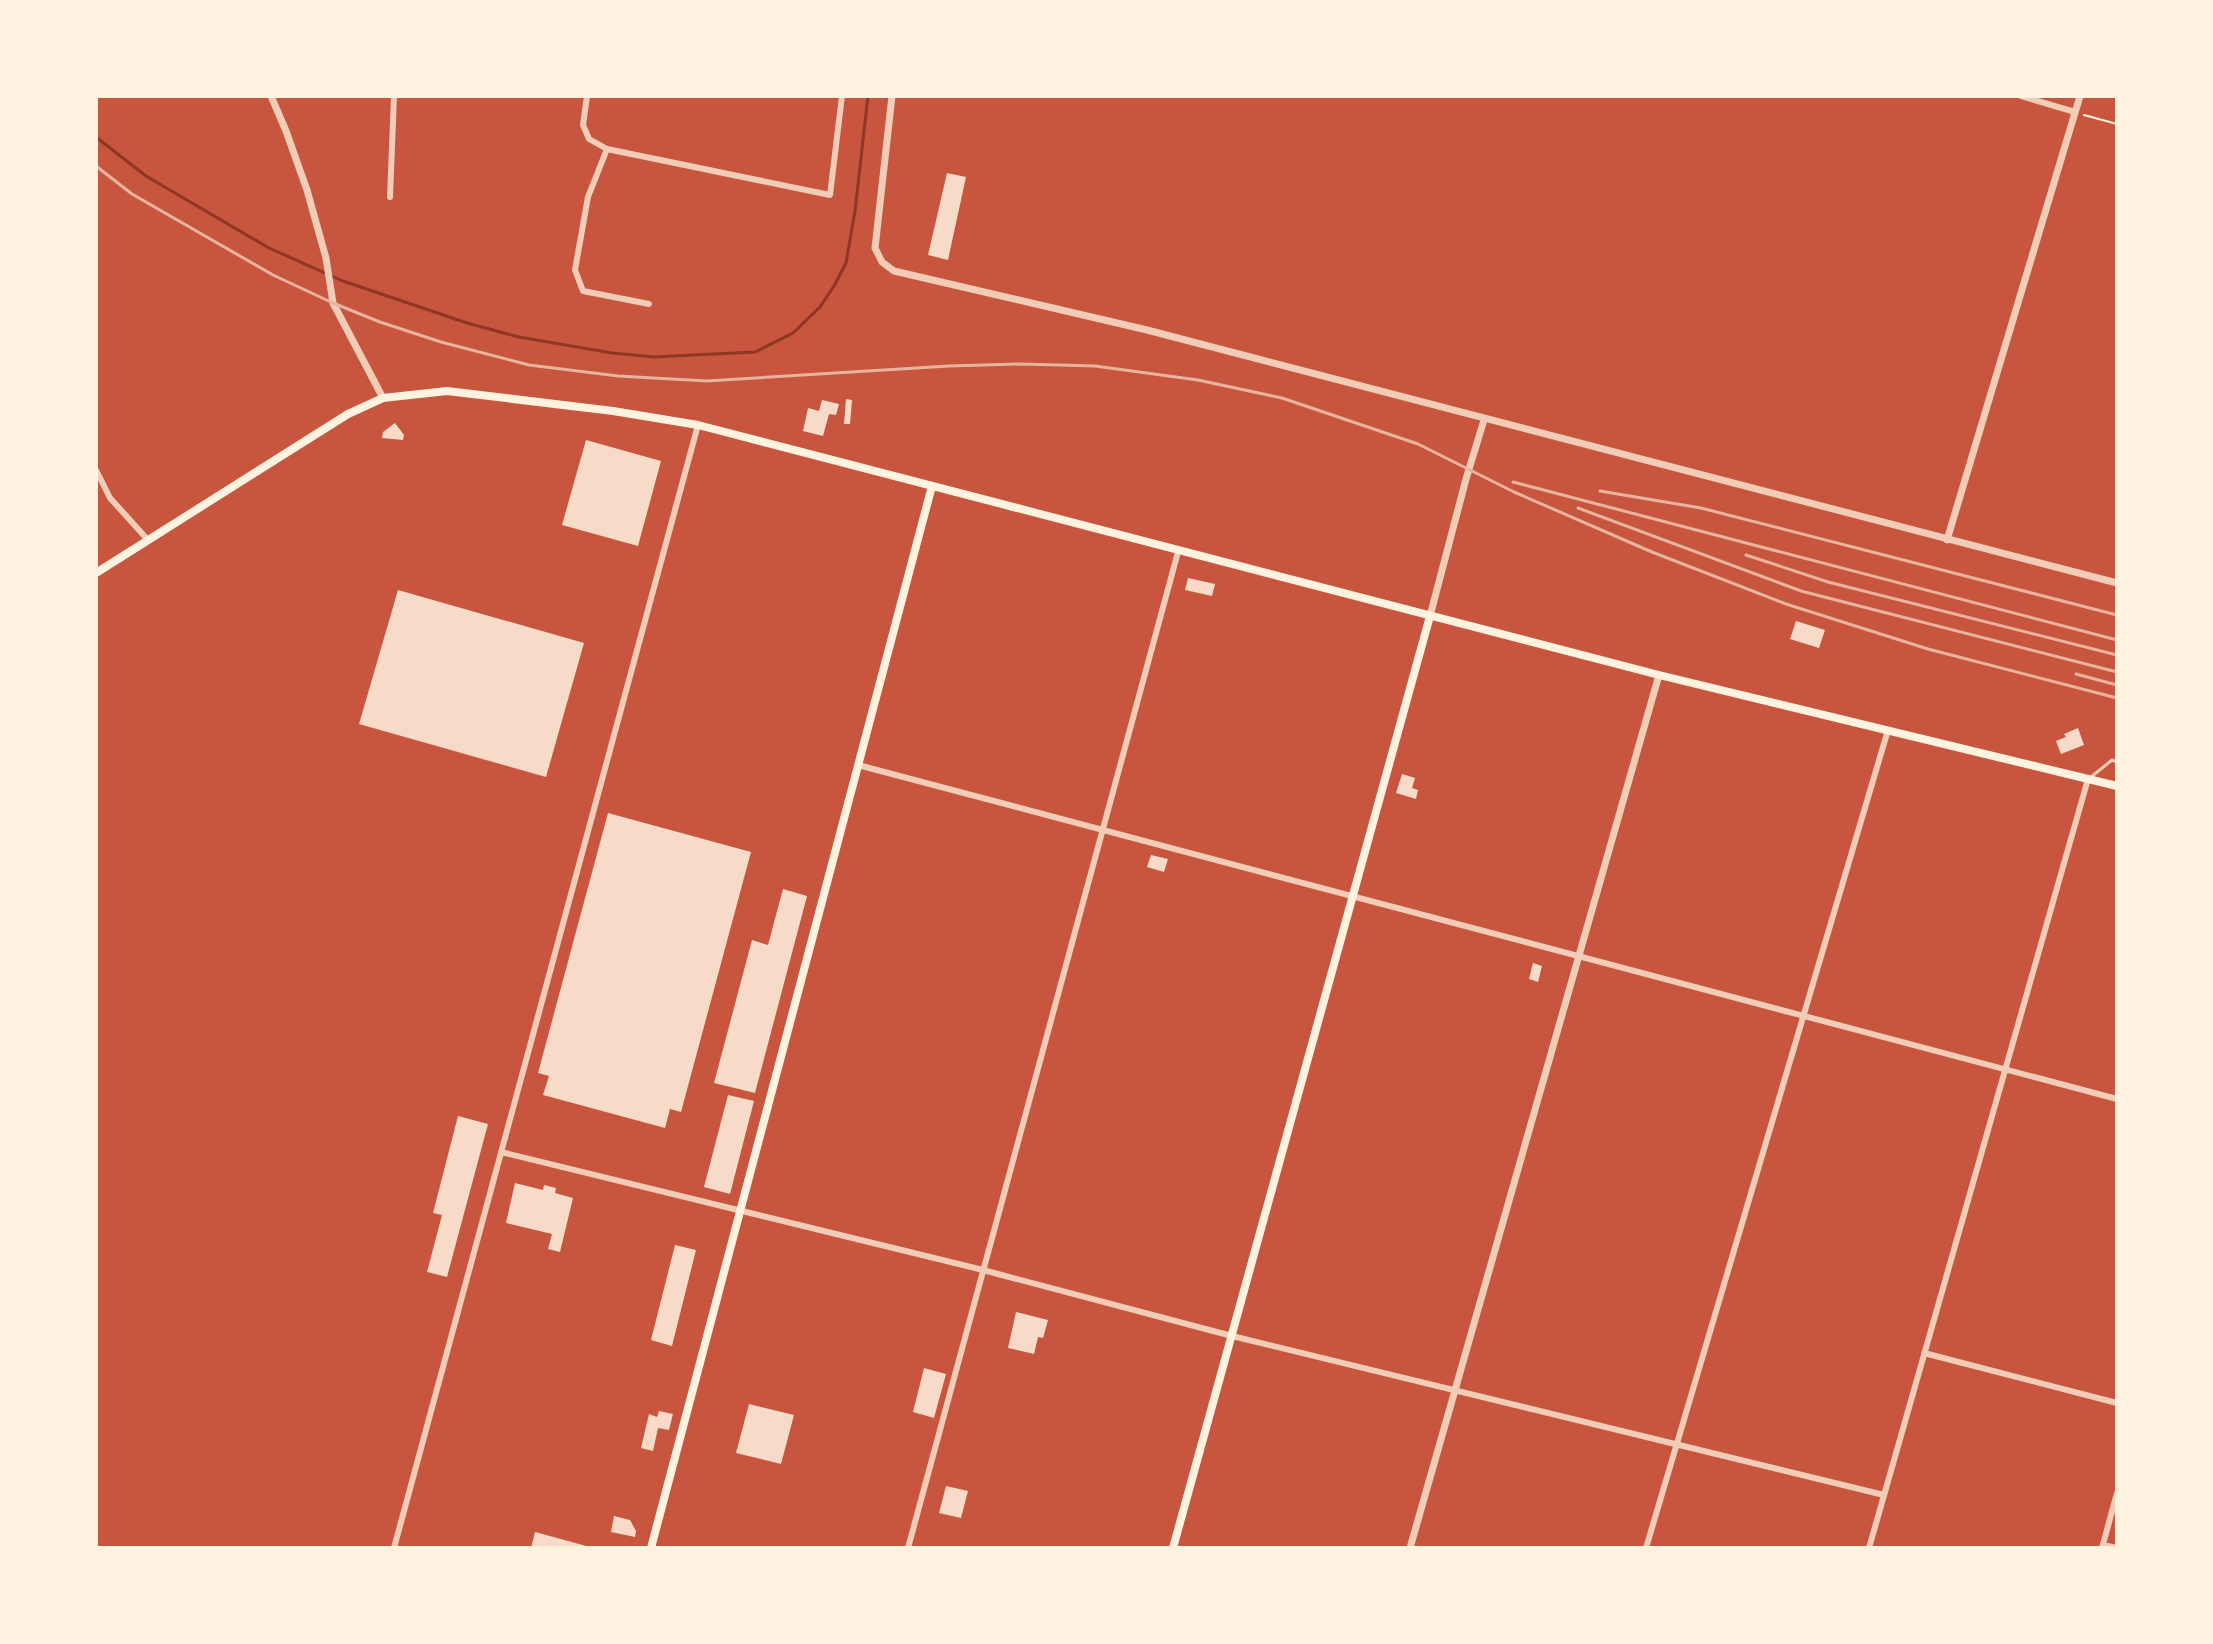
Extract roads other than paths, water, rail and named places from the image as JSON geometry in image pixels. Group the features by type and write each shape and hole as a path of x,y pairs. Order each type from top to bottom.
{"main road":[{"path":"96,573 348,414 383,398 447,391 613,411 698,425 1659,675 2117,786"},
{"path":"651,1548 932,486"},
{"path":"1173,1548 1430,616"}],"street":[{"path":"271,96 307,190 326,258 333,303 383,398"},
{"path":"390,197 394,96"},
{"path":"587,96 583,125 589,139 607,149 830,195 842,96"},
{"path":"892,96 875,248 882,262 894,271 1147,330 2117,583"},
{"path":"2021,96 2075,112"},
{"path":"1947,540 2080,96"},
{"path":"607,149 588,197 575,270 583,291 649,304"},
{"path":"1430,616 1484,420"},
{"path":"394,1548 698,425"},
{"path":"96,470 110,498 148,540"},
{"path":"908,1548 1178,552"},
{"path":"1410,1548 1659,675"},
{"path":"1646,1548 1888,730"},
{"path":"858,765 2117,1099"},
{"path":"1869,1548 2088,779"},
{"path":"501,1152 983,1270 1232,1336 1884,1495"},
{"path":"1924,1353 2117,1403"},
{"path":"2117,1493 2103,1546 2117,1548"}],"lane":[{"path":"2088,779 2112,760 2117,762"}],"waterway":[{"path":"96,137 146,176 269,248 343,281 467,323 519,337 612,353 654,357 755,352 793,333 820,307 846,263 868,96"}],"railway":[{"path":"96,166 132,194 273,275 380,322 441,342 529,365 618,376 707,381 1021,364 1095,366 1198,380 1282,398 1418,444 1514,492 1652,552 1786,604 1928,649 2117,698"},
{"path":"1513,482 2117,640"},
{"path":"1600,491 1701,508 2117,615"},
{"path":"1578,508 1801,591 2117,672"},
{"path":"1746,555 1828,582 2117,655"},
{"path":"2076,674 2117,685"}]}
